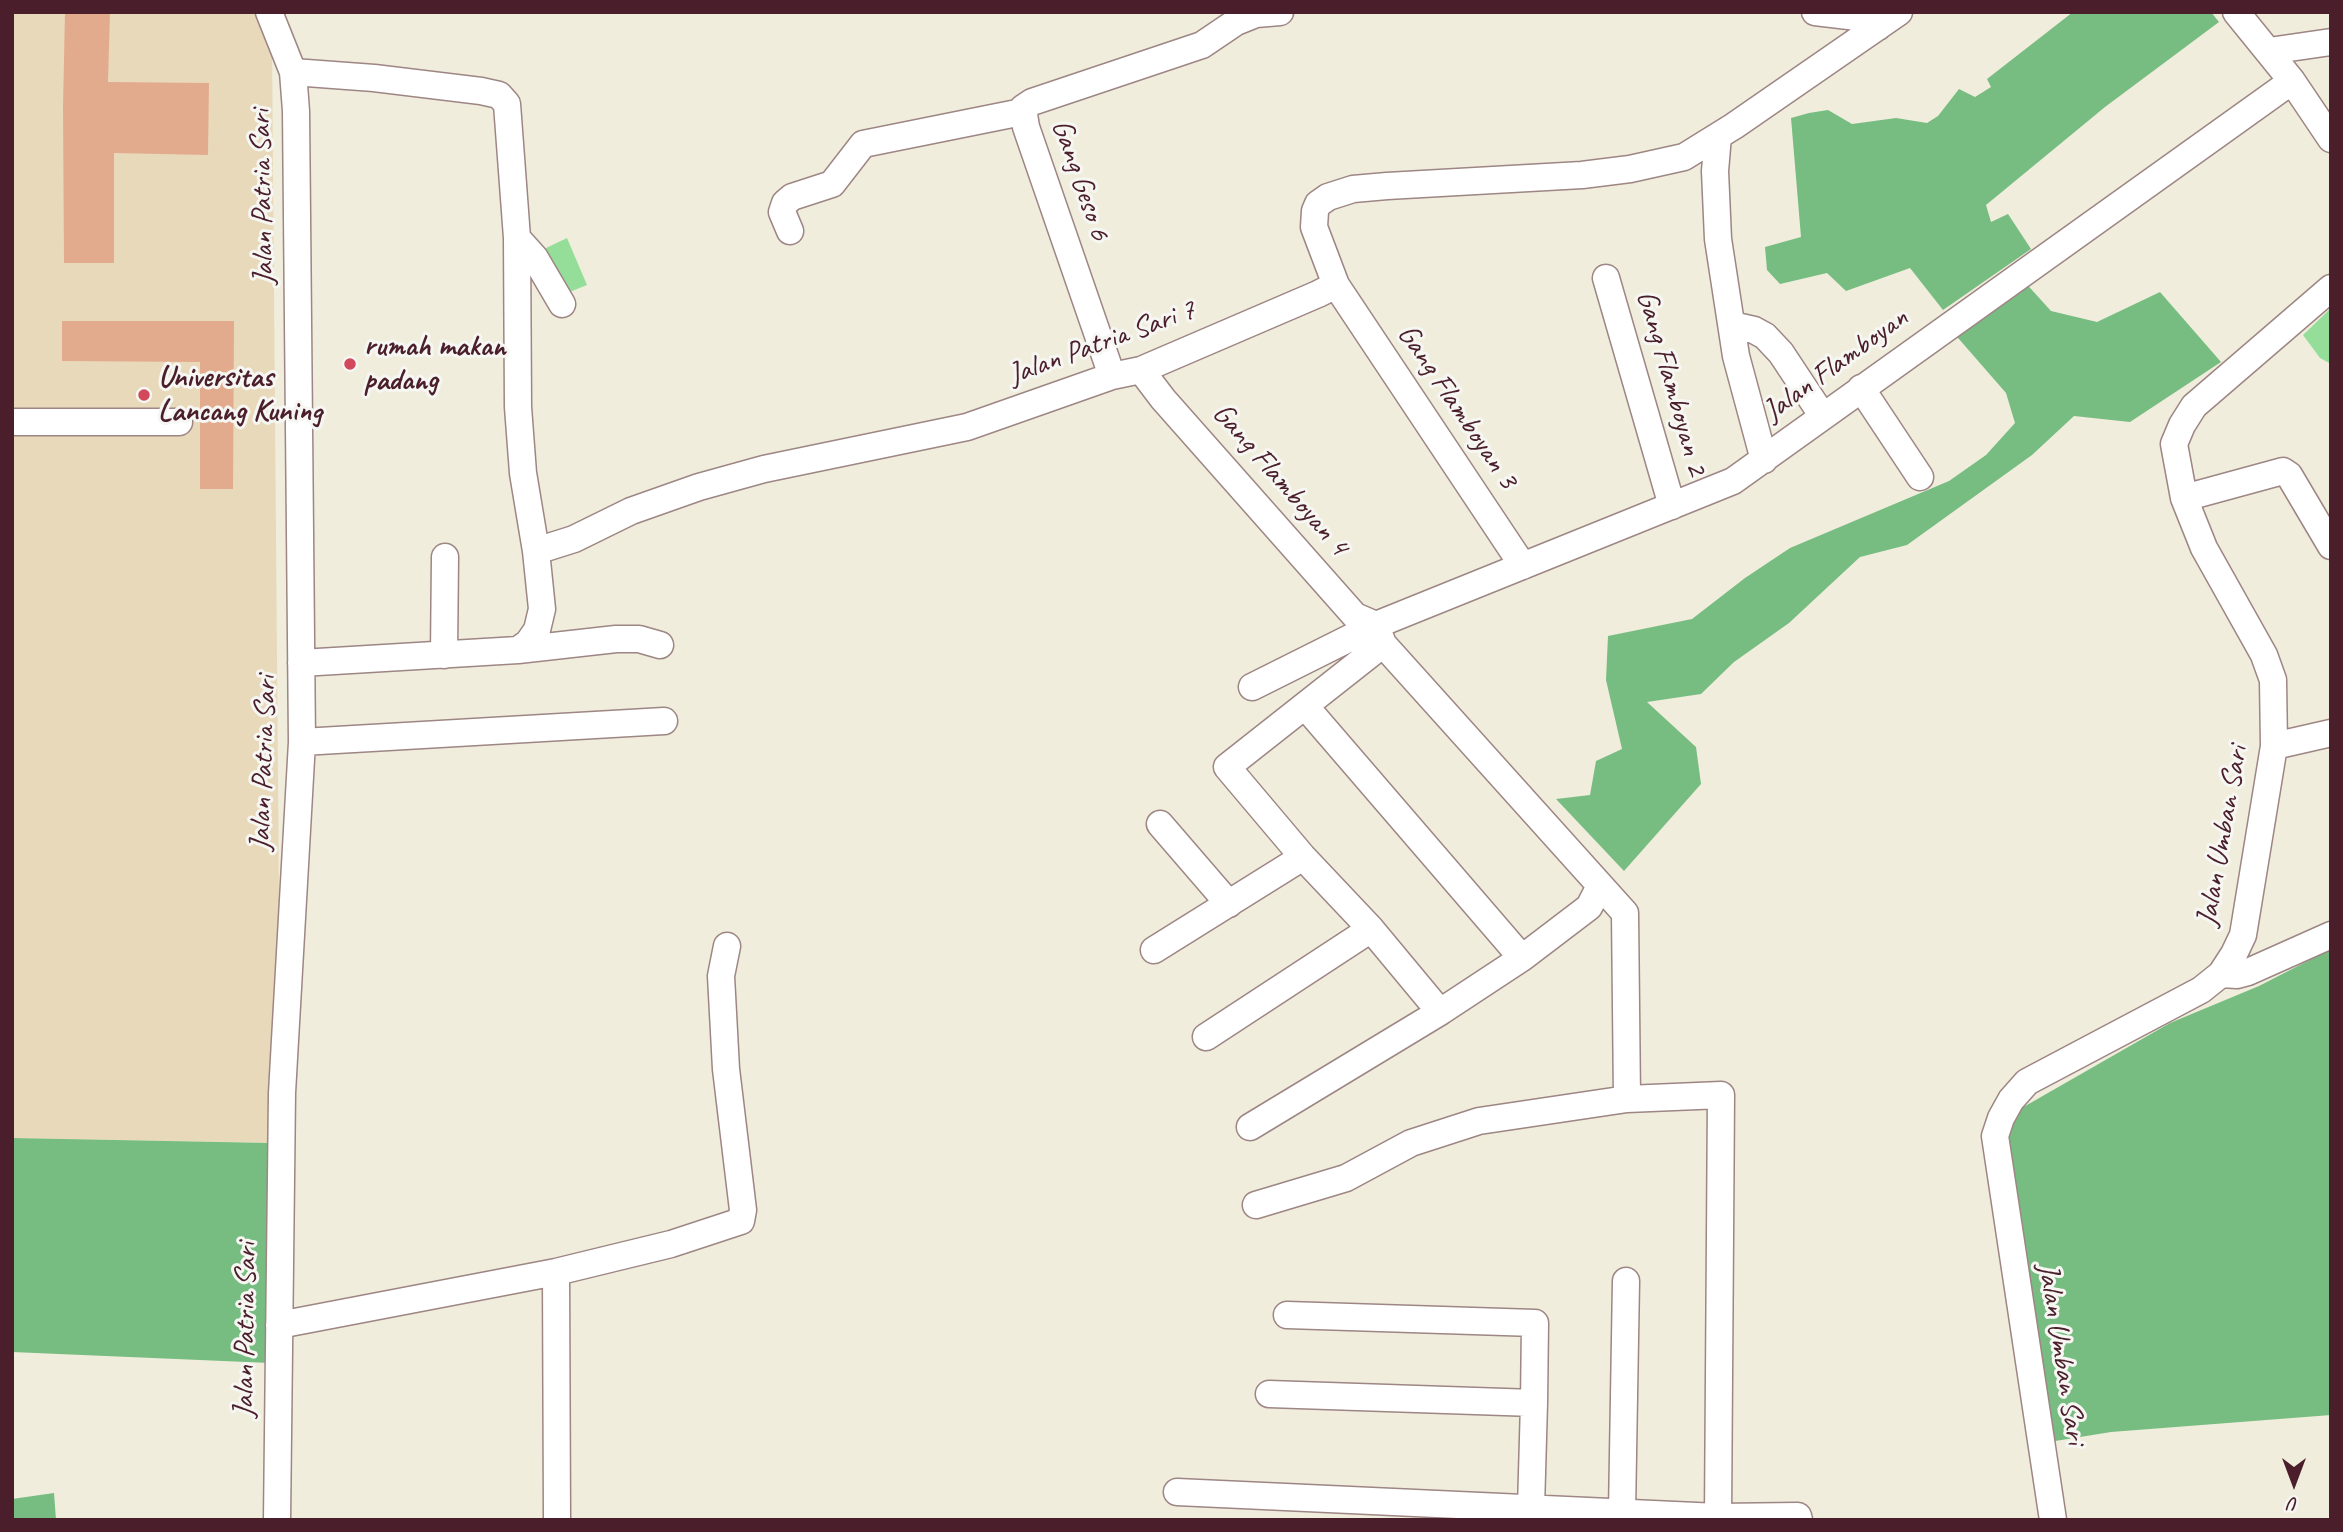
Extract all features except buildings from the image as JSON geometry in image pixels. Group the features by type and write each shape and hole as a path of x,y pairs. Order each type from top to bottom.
{"street":[{"name":"Jalan Patria Sari","path":"269,12 293,72 296,124 302,742 282,1093 277,1520"},
{"name":"Gang Geso 6","path":"1112,376 1022,112 1026,105 1032,102 1202,45 1235,17 1280,12"},
{"path":"1815,12 1888,20"},
{"path":"2236,12 2292,81 2331,139"},
{"path":"1336,285 1314,228 1318,204 1328,197 1353,189 1387,186 1581,175 1630,169 1684,157 1888,20"},
{"path":"2269,51 2331,42"},
{"path":"293,72 374,78 499,95 507,104 517,238 518,407 523,473 542,609 537,630 518,650"},
{"name":"Jalan Flamboyan","path":"1380,635 1523,566 1733,481 2292,81"},
{"path":"790,231 782,212 785,203 792,197 832,184 863,144 1022,112"},
{"path":"1718,136 1715,171 1718,239 1737,356 1763,460"},
{"path":"517,238 535,258 562,304"},
{"name":"Gang Flamboyan 2","path":"1606,278 1672,506"},
{"name":"Jalan Patria Sari 7","path":"536,551 574,539 631,511 699,486 764,469 967,427 1112,376 1142,370 1336,285"},
{"name":"Gang Flamboyan 3","path":"1336,285 1523,566"},
{"name":"Jalan Umban Sari","path":"2053,1520 1995,1136 2011,1100 2027,1082 2201,990 2221,974 2242,935 2274,746 2273,680 2263,655 2204,548 2184,498 2174,444 2194,406 2331,288"},
{"path":"1732,325 1754,330 1765,336 1781,353 1822,415"},
{"name":"Gang Flamboyan 4","path":"1142,370 1181,419 1355,615 1380,635 1625,913 1627,1099"},
{"path":"1861,388 1920,477"},
{"path":"12,422 179,422"},
{"path":"2184,498 2283,471 2289,475 2331,546"},
{"path":"444,655 445,557"},
{"path":"1252,687 1380,635"},
{"path":"1380,635 1305,706 1227,767 1303,858 1371,929 1440,1012"},
{"path":"300,663 518,650 616,639 639,639 660,645"},
{"path":"1305,706 1522,958"},
{"path":"302,742 664,721"},
{"path":"2274,746 2331,733"},
{"path":"1160,824 1229,904"},
{"path":"1154,950 1303,858"},
{"path":"1250,1127 1440,1012 1522,958 1589,907 1601,886"},
{"path":"1206,1037 1371,929"},
{"path":"2221,974 2237,975 2248,972 2331,935"},
{"path":"279,1325 556,1272 671,1244 737,1224 743,1216 726,1069 721,976 727,946"},
{"path":"1256,1205 1346,1178 1411,1143 1479,1121 1627,1099 1721,1095 1717,1517"},
{"path":"556,1272 557,1520"},
{"path":"1622,1512 1626,1281"},
{"path":"1287,1315 1535,1322 1531,1508"},
{"path":"1269,1394 1534,1402"},
{"path":"1177,1492 1717,1517 1798,1516 1799,1520"}],"shaded area":[{"name":"Universitas Lancang Kuning","path":"12,12 257,12 272,48 281,1143 12,1138"}],"green space":[{"path":"2073,12 2211,12 2219,22 2105,107 1986,205 1991,222 2008,214 2031,249 1943,310 1910,268 1846,291 1827,273 1780,284 1767,270 1765,247 1801,237 1791,118 1828,110 1852,124 1896,118 1927,123 1938,116 1959,89 1975,97 1991,87 1987,79"},
{"path":"567,238 587,285 562,295 542,250"},
{"path":"2022,279 2051,311 2097,322 2160,292 2221,362 2130,422 2074,416 2032,455 1907,545 1860,557 1789,623 1734,662 1701,694 1647,702 1696,747 1701,784 1624,871 1556,799 1590,795 1596,761 1622,749 1606,680 1608,636 1692,619 1745,578 1790,548 1949,481 1986,455 2015,423 2006,393 1952,331"},
{"path":"2331,308 2331,364 2320,358 2303,335"},
{"path":"2331,949 2331,1415 2111,1432 2049,1442 2005,1153 2013,1113 2170,1023 2259,986"},
{"path":"12,1138 271,1143 270,1363 12,1352"},
{"path":"54,1493 56,1520 12,1520 12,1499"}],"place":[{"name":"rumah makan padang","path":"350,364"},
{"name":"Universitas Lancang Kuning","path":"144,395"}]}
